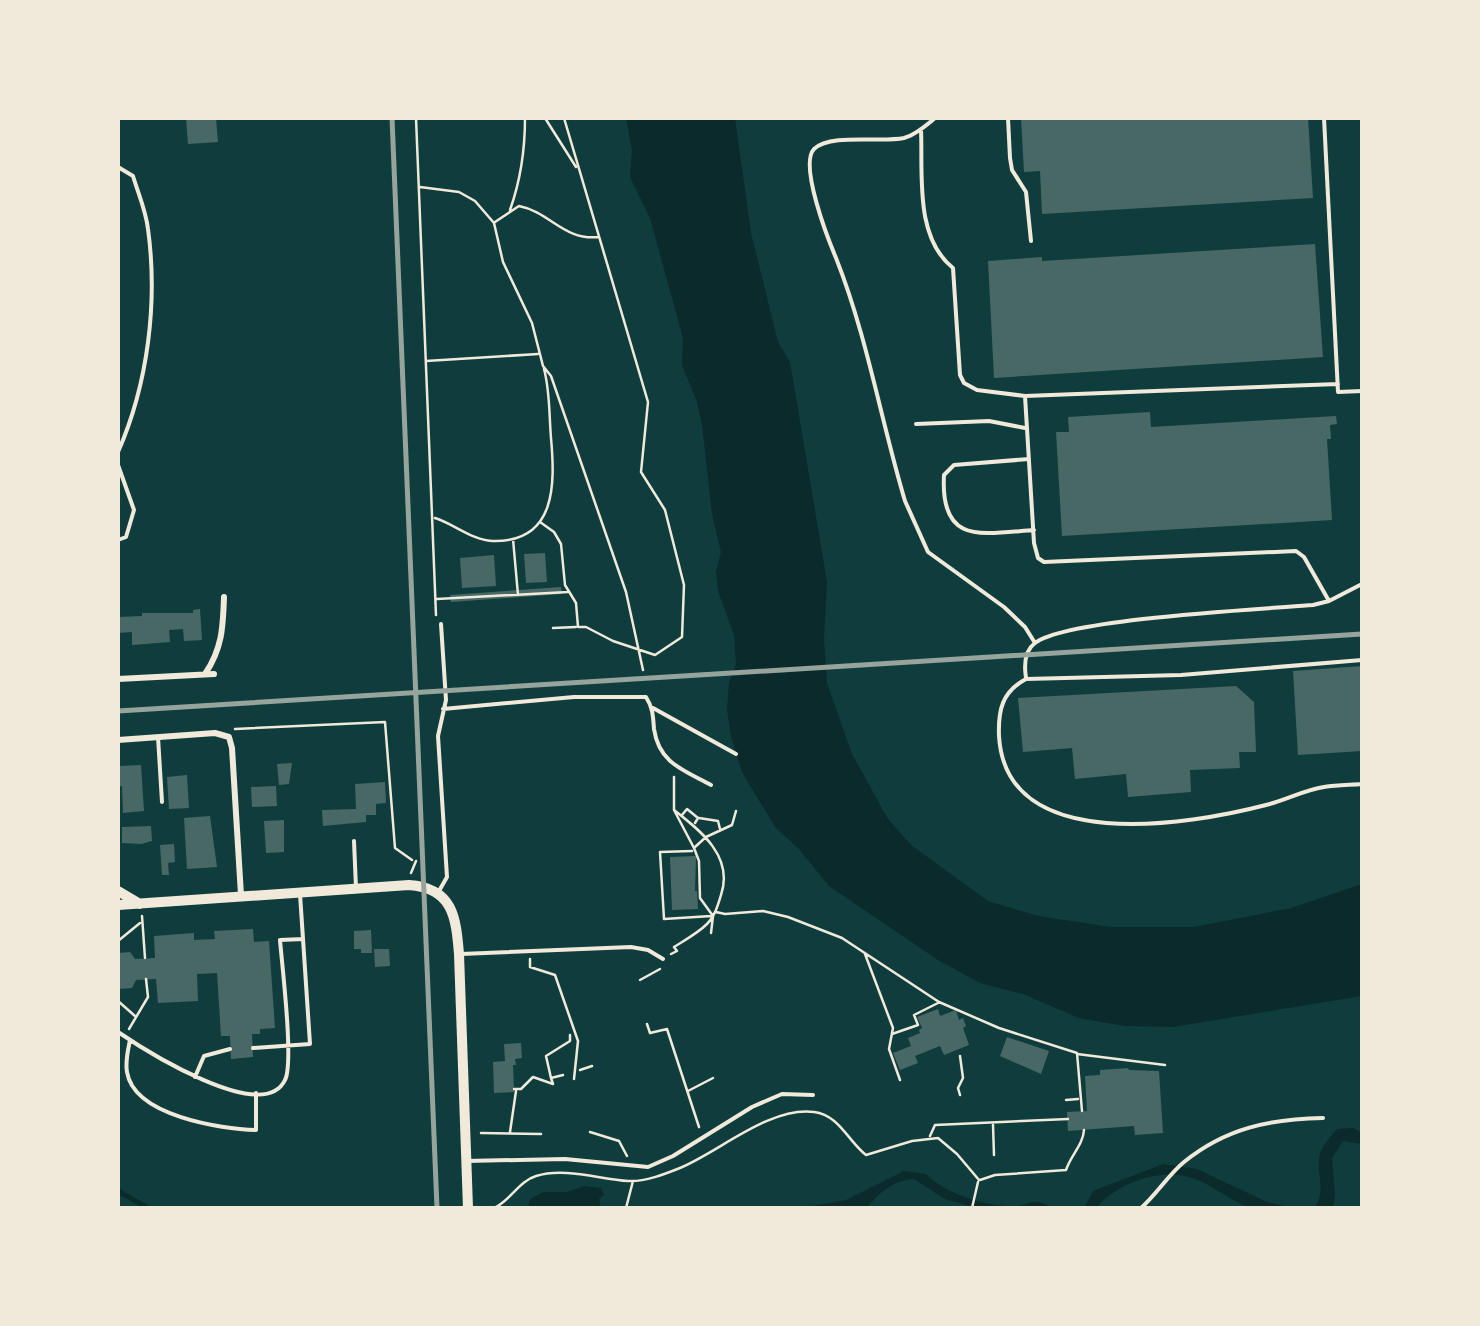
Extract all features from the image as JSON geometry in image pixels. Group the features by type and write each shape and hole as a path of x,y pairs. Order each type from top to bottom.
{"main road":[{"path":"118,906 410,885 438,892 454,917 459,954 468,1208"},
{"path":"118,891 141,904"}],"street":[{"path":"118,678 210,674 223,636 224,598"},
{"path":"118,740 215,733 228,737 232,748 241,895"}],"lane":[{"path":"936,118 906,138 817,146 809,156 809,167 824,225 851,300 905,501 919,535 928,552 1004,608 1025,627 1035,643"},
{"path":"1008,118 1012,170 1026,192 1032,242"},
{"path":"1324,118 1338,392 1362,392"},
{"path":"920,129 927,232 953,268 960,375 964,384 977,390 1025,396 1338,384"},
{"path":"118,166 133,176 148,227 151,314 140,388 118,452"},
{"path":"1025,396 1038,558 1044,562 1296,552 1304,557 1329,600"},
{"path":"916,424 989,421 1027,428"},
{"path":"1029,459 954,465 944,475 943,492 949,518 960,529 981,534 1034,530"},
{"path":"118,465 134,510 126,537 118,540"},
{"path":"1026,679 1025,656 1046,636 1095,626 1329,600 1362,584"},
{"path":"438,892 447,877 438,736 446,700 441,624"},
{"path":"1362,660 1181,675 1026,679 1006,694 1000,707 1000,744 1016,787 1031,800 1066,817 1106,823 1193,820 1267,805 1324,787 1362,784"},
{"path":"443,709 574,697 646,697 653,708 658,746 664,758 711,784"},
{"path":"653,708 736,754"},
{"path":"158,737 162,802"},
{"path":"354,841 356,888"},
{"path":"253,1048 310,1044 300,891"},
{"path":"118,1032 195,1078 268,1092 284,1083 287,1046 280,940 303,939"},
{"path":"459,954 632,947 663,959"},
{"path":"127,1038 127,1075 135,1090 184,1118 220,1129 256,1130 256,1092"},
{"path":"195,1078 204,1056 230,1049"},
{"path":"466,1160 566,1159 648,1167 782,1094 813,1095"},
{"path":"1141,1208 1180,1164 1231,1132 1258,1122 1323,1118"}],"path":[{"path":"416,118 432,539 436,615 441,624"},
{"path":"510,211 519,184 525,118"},
{"path":"545,118 579,171"},
{"path":"552,628 578,627 660,654 682,636 684,585 665,510 640,472 648,402 564,118"},
{"path":"420,188 459,192 475,201 494,223 503,262 532,323 548,384 554,469 550,501 540,522 513,538 488,541 434,517"},
{"path":"494,223 520,206 533,209 582,238 599,237"},
{"path":"425,361 540,354"},
{"path":"543,366 551,376 618,566 643,670"},
{"path":"540,522 554,532 561,544 578,627"},
{"path":"513,538 518,594"},
{"path":"436,600 568,592"},
{"path":"228,737 236,728 245,727 385,722 396,848 412,860"},
{"path":"674,765 674,810 695,849 700,898 714,914"},
{"path":"682,816 687,809 698,818 718,821 720,830"},
{"path":"674,810 706,837 717,851 724,871 724,887 711,933"},
{"path":"736,810 732,825 706,837 695,849 660,852 664,919 762,910 788,917 842,938 939,1002 1000,1028 1077,1054 1165,1065"},
{"path":"694,826 698,818"},
{"path":"141,904 145,958"},
{"path":"663,959 714,914"},
{"path":"118,940 142,921"},
{"path":"865,953 893,1028 889,1049 900,1080"},
{"path":"640,980 667,965"},
{"path":"530,966 555,975 560,985 579,1047 574,1079"},
{"path":"127,1038 148,998 146,980"},
{"path":"118,1001 136,1017"},
{"path":"892,1034 918,1025 914,1014 939,1002"},
{"path":"647,1024 650,1033 666,1029 702,1138"},
{"path":"510,1134 515,1089 533,1077 553,1084 546,1056 565,1046 570,1035"},
{"path":"1077,1054 1082,1111"},
{"path":"960,1056 964,1078 958,1088 960,1095"},
{"path":"580,1070 592,1066"},
{"path":"551,1078 563,1075"},
{"path":"686,1092 714,1078"},
{"path":"1066,1100 1080,1099"},
{"path":"494,1208 528,1179 540,1175 633,1181 676,1170 756,1128 801,1112 818,1112 831,1119 866,1155 930,1138 946,1144 978,1183"},
{"path":"930,1138 935,1125 1068,1119"},
{"path":"993,1123 994,1154"},
{"path":"972,1208 978,1183 994,1175 1066,1170 1069,1158 1082,1143 1084,1130"},
{"path":"590,1132 619,1140 628,1156"},
{"path":"481,1133 540,1134"},
{"path":"626,1208 633,1181"}],"water":[{"path":"626,118 735,118 751,233 778,342 790,362 827,582 827,683 852,754 888,819 911,845 988,901 1038,916 1111,927 1194,927 1291,908 1362,884 1362,996 1173,1027 1124,1026 1079,1018 1023,994 980,983 938,960 829,886 775,827 742,772 731,737 727,709 729,682 736,664 734,635 718,591 716,572 721,552 712,514 702,425 682,365 683,338 650,218 630,177 632,151"},
{"path":"1353,1128 1362,1133 1362,1144 1343,1141 1332,1158 1333,1208 1308,1208 1315,1207 1320,1195 1319,1158 1324,1146 1337,1129"},
{"path":"1163,1164 1197,1169 1267,1202 1292,1208 1253,1208 1189,1177 1164,1175 1138,1180 1114,1192 1096,1208 1084,1208 1093,1191"},
{"path":"904,1171 926,1174 944,1188 980,1202 1015,1206 1036,1202 1052,1208 976,1208 945,1199 914,1179 887,1188 867,1208 801,1208 846,1200"},
{"path":"584,1186 601,1188 601,1208 528,1208 530,1199 544,1192 567,1192"}],"building":[{"path":"186,118 216,118 218,142 188,144"},
{"path":"1021,118 1308,118 1313,198 1042,214 1040,171 1024,172"},
{"path":"1315,244 1323,357 994,378 988,261"},
{"path":"1150,412 1151,427 1336,416 1337,424 1330,425 1331,439 1327,439 1332,520 1062,536 1056,432 1069,432 1068,417"},
{"path":"545,553 547,582 526,583 524,554"},
{"path":"494,555 496,586 462,588 460,558"},
{"path":"561,587 562,594 451,602 450,595"},
{"path":"200,609 202,640 184,641 183,629 169,630 170,642 132,645 132,632 118,633 118,617 193,613"},
{"path":"1362,666 1362,751 1298,755 1293,671"},
{"path":"1236,686 1254,702 1256,752 1239,752 1240,768 1190,770 1191,792 1128,797 1126,774 1075,779 1072,748 1023,752 1018,698"},
{"path":"292,763 289,784 279,785 277,764"},
{"path":"141,765 144,811 123,813 118,766"},
{"path":"187,775 189,808 169,809 167,777"},
{"path":"385,782 386,803 376,804 376,815 366,815 366,822 323,826 322,810 356,809 355,784"},
{"path":"276,786 277,806 252,807 251,787"},
{"path":"210,816 217,867 187,869 184,818"},
{"path":"284,820 284,852 266,853 264,821"},
{"path":"151,826 152,841 122,843 122,827"},
{"path":"174,844 175,862 168,863 169,875 162,875 160,845"},
{"path":"696,856 698,909 672,910 670,857"},
{"path":"253,929 254,942 269,941 275,1028 252,1034 253,1057 231,1059 230,1036 221,1036 217,973 197,974 198,1001 158,1003 156,979 136,980 132,988 118,989 118,953 130,952 135,959 155,958 154,936 194,933 194,940 215,939 214,931"},
{"path":"371,930 372,953 354,949 354,931"},
{"path":"374,949 389,949 390,966 375,967"},
{"path":"938,1009 940,1016 956,1010 959,1020 963,1018 969,1045 944,1055 940,1046 915,1056 918,1063 900,1070 893,1053 911,1046 908,1038 920,1033 917,1017"},
{"path":"1007,1037 1049,1051 1041,1074 1000,1056"},
{"path":"521,1043 522,1058 515,1059 513,1065 514,1092 494,1093 493,1062 505,1061 504,1044"},
{"path":"1100,1070 1159,1071 1163,1133 1135,1135 1134,1126 1068,1131 1067,1112 1087,1111 1085,1076 1100,1075"}],"waterway":[{"path":"118,1191 148,1208"}],"railway":[{"path":"392,118 437,1208"},
{"path":"118,711 1362,634"}]}
